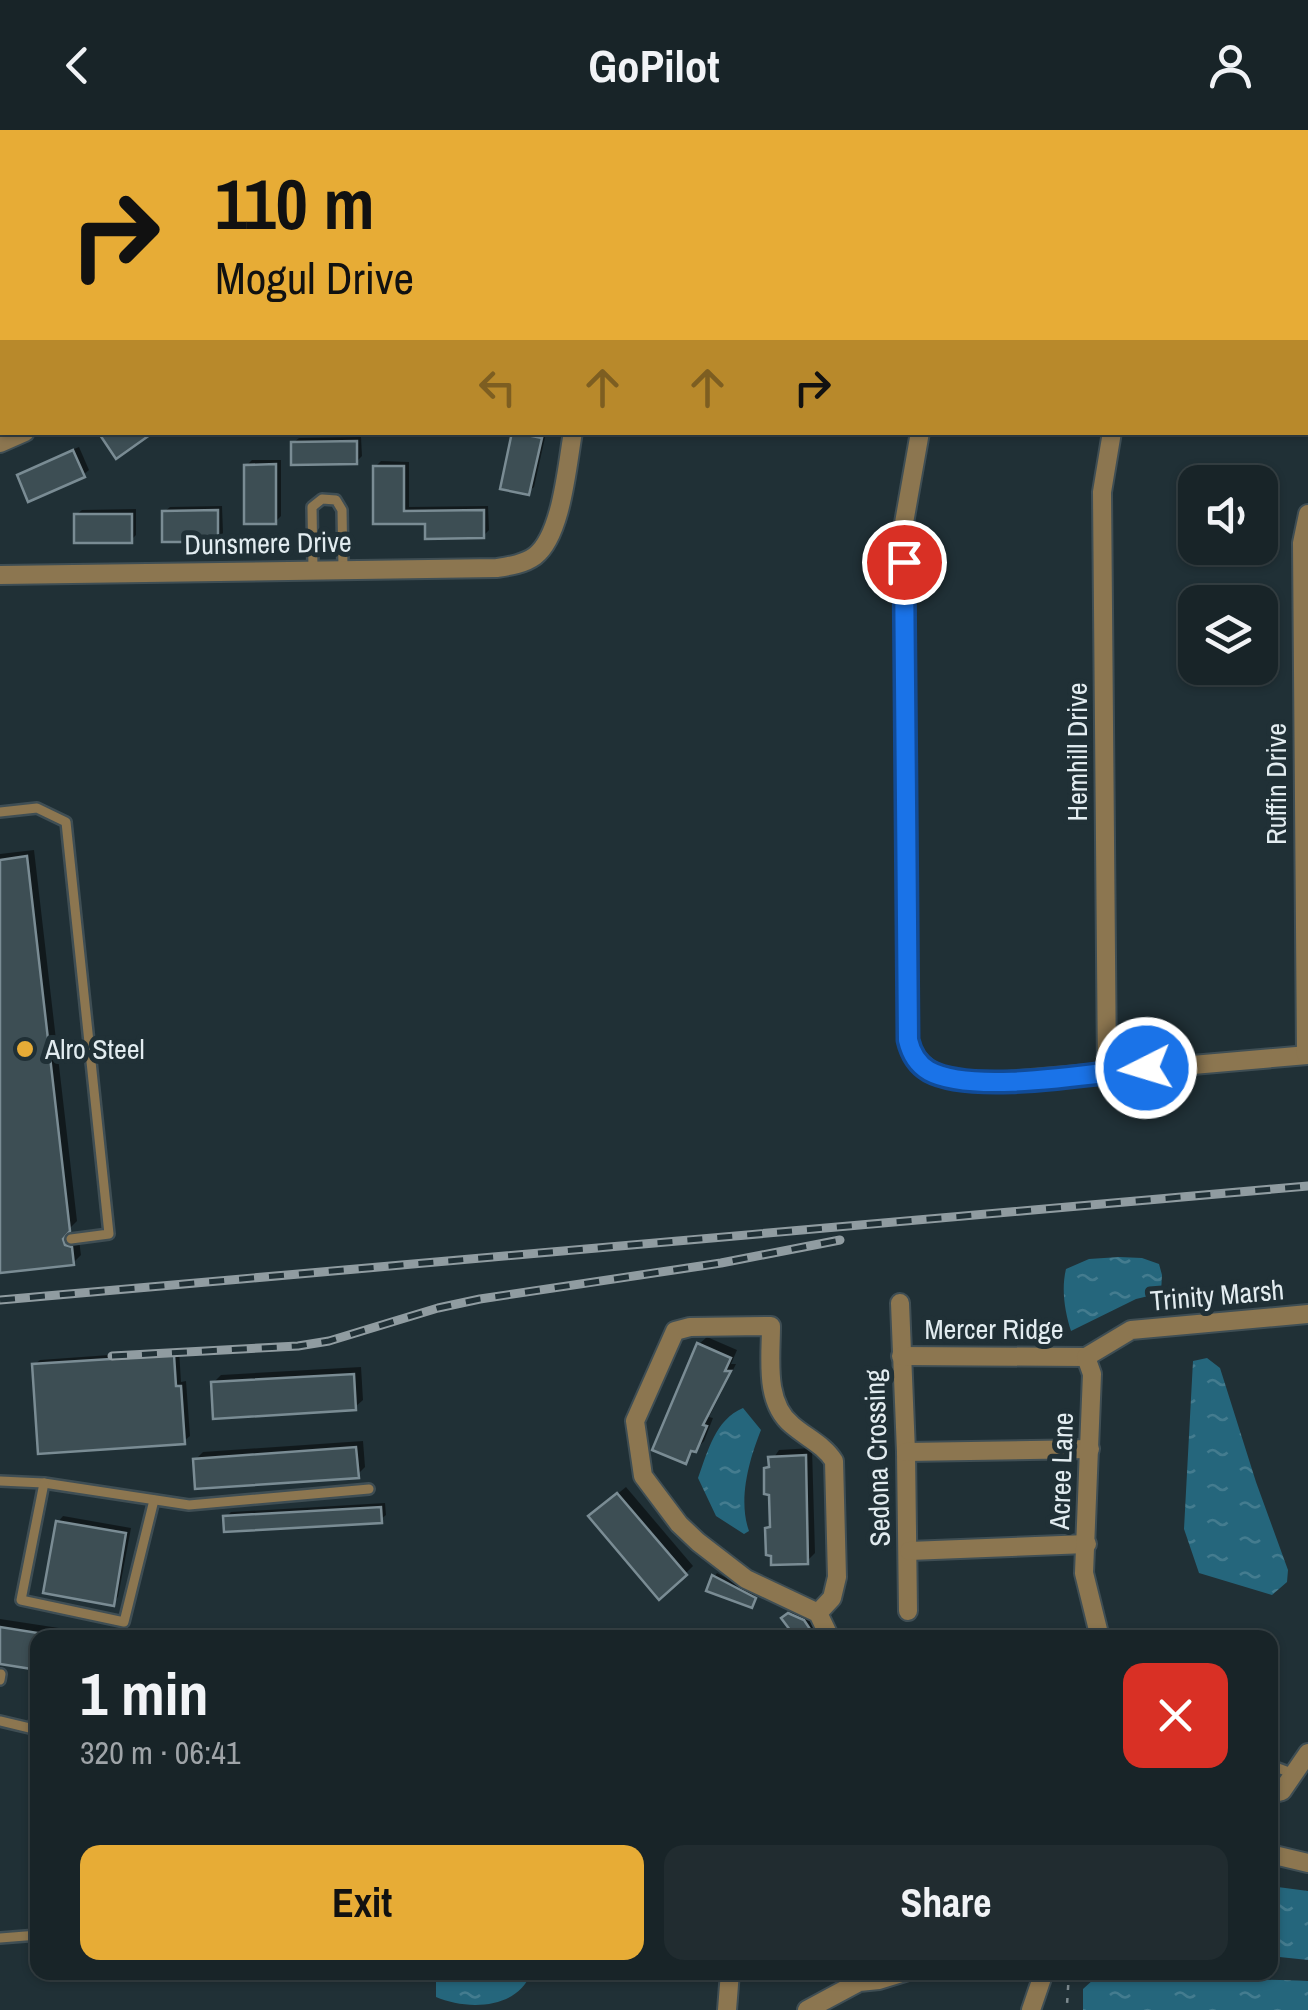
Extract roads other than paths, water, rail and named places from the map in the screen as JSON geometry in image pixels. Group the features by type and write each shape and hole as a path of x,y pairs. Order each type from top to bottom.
{"street":[{"name":"Dunsmere Drive","path":"0,575 516,565 535,556 554,530 573,435"},
{"path":"919,435 904,523 908,1040 918,1062 930,1071 963,1081 1008,1081 1307,1055"},
{"name":"Hemhill Drive","path":"1106,1072 1102,492 1112,435"},
{"name":"Ruffin Drive","path":"1307,1055 1302,543 1308,514"},
{"name":"Sedona Crossing","path":"900,1302 908,1611"},
{"name":"Trinity Marsh","path":"1086,1356 1131,1330 1308,1314"},
{"path":"818,1613 832,1598 836,1577 834,1461 827,1449 788,1422 777,1408 772,1390 771,1326 690,1327 675,1331 635,1421 643,1476 678,1524 698,1542 746,1579 818,1613 826,1630"},
{"name":"Mercer Ridge","path":"901,1356 1086,1356"},
{"name":"Acree Lane","path":"1086,1356 1092,1374 1084,1573 1098,1630"},
{"path":"906,1452 1090,1449"},
{"path":"909,1552 1087,1544"},
{"path":"1278,1792 1308,1753"},
{"path":"1278,1856 1308,1863"},
{"path":"727,2010 729,1980"},
{"path":"807,2010 860,1982 879,1980"},
{"path":"1031,2010 1041,1980"}],"lane":[{"path":"313,569 312,508 322,500 336,500 342,510 343,568"},
{"path":"0,812 37,808 66,822 109,1234 72,1238"},
{"path":"0,1481 44,1483 190,1505 369,1489"},
{"path":"44,1483 20,1600 124,1622 154,1500"},
{"path":"0,1721 30,1729"},
{"path":"1278,1767 1294,1774"},
{"path":"0,1938 30,1936"}],"water":[{"path":"1119,1257 1159,1264 1161,1293 1136,1299 1071,1331 1064,1301 1066,1269 1089,1259"},
{"path":"1207,1358 1220,1368 1288,1570 1287,1582 1272,1595 1199,1573 1184,1529 1193,1361"},
{"path":"743,1408 761,1430 747,1478 744,1505 749,1531 744,1534 716,1516 698,1478 719,1428"},
{"path":"1278,1887 1308,1891 1308,1960 1278,1957"},
{"path":"436,1980 527,1980 514,1994 490,2004 462,2004 436,1997"},
{"path":"1093,1980 1308,1981 1308,2010 1083,2010 1083,1989"}],"railway":[{"path":"0,1300 1308,1186"},
{"path":"112,1356 298,1346 480,1299 721,1263 840,1240"}],"place":[{"name":"Alro Steel","path":"25,1049"}]}
